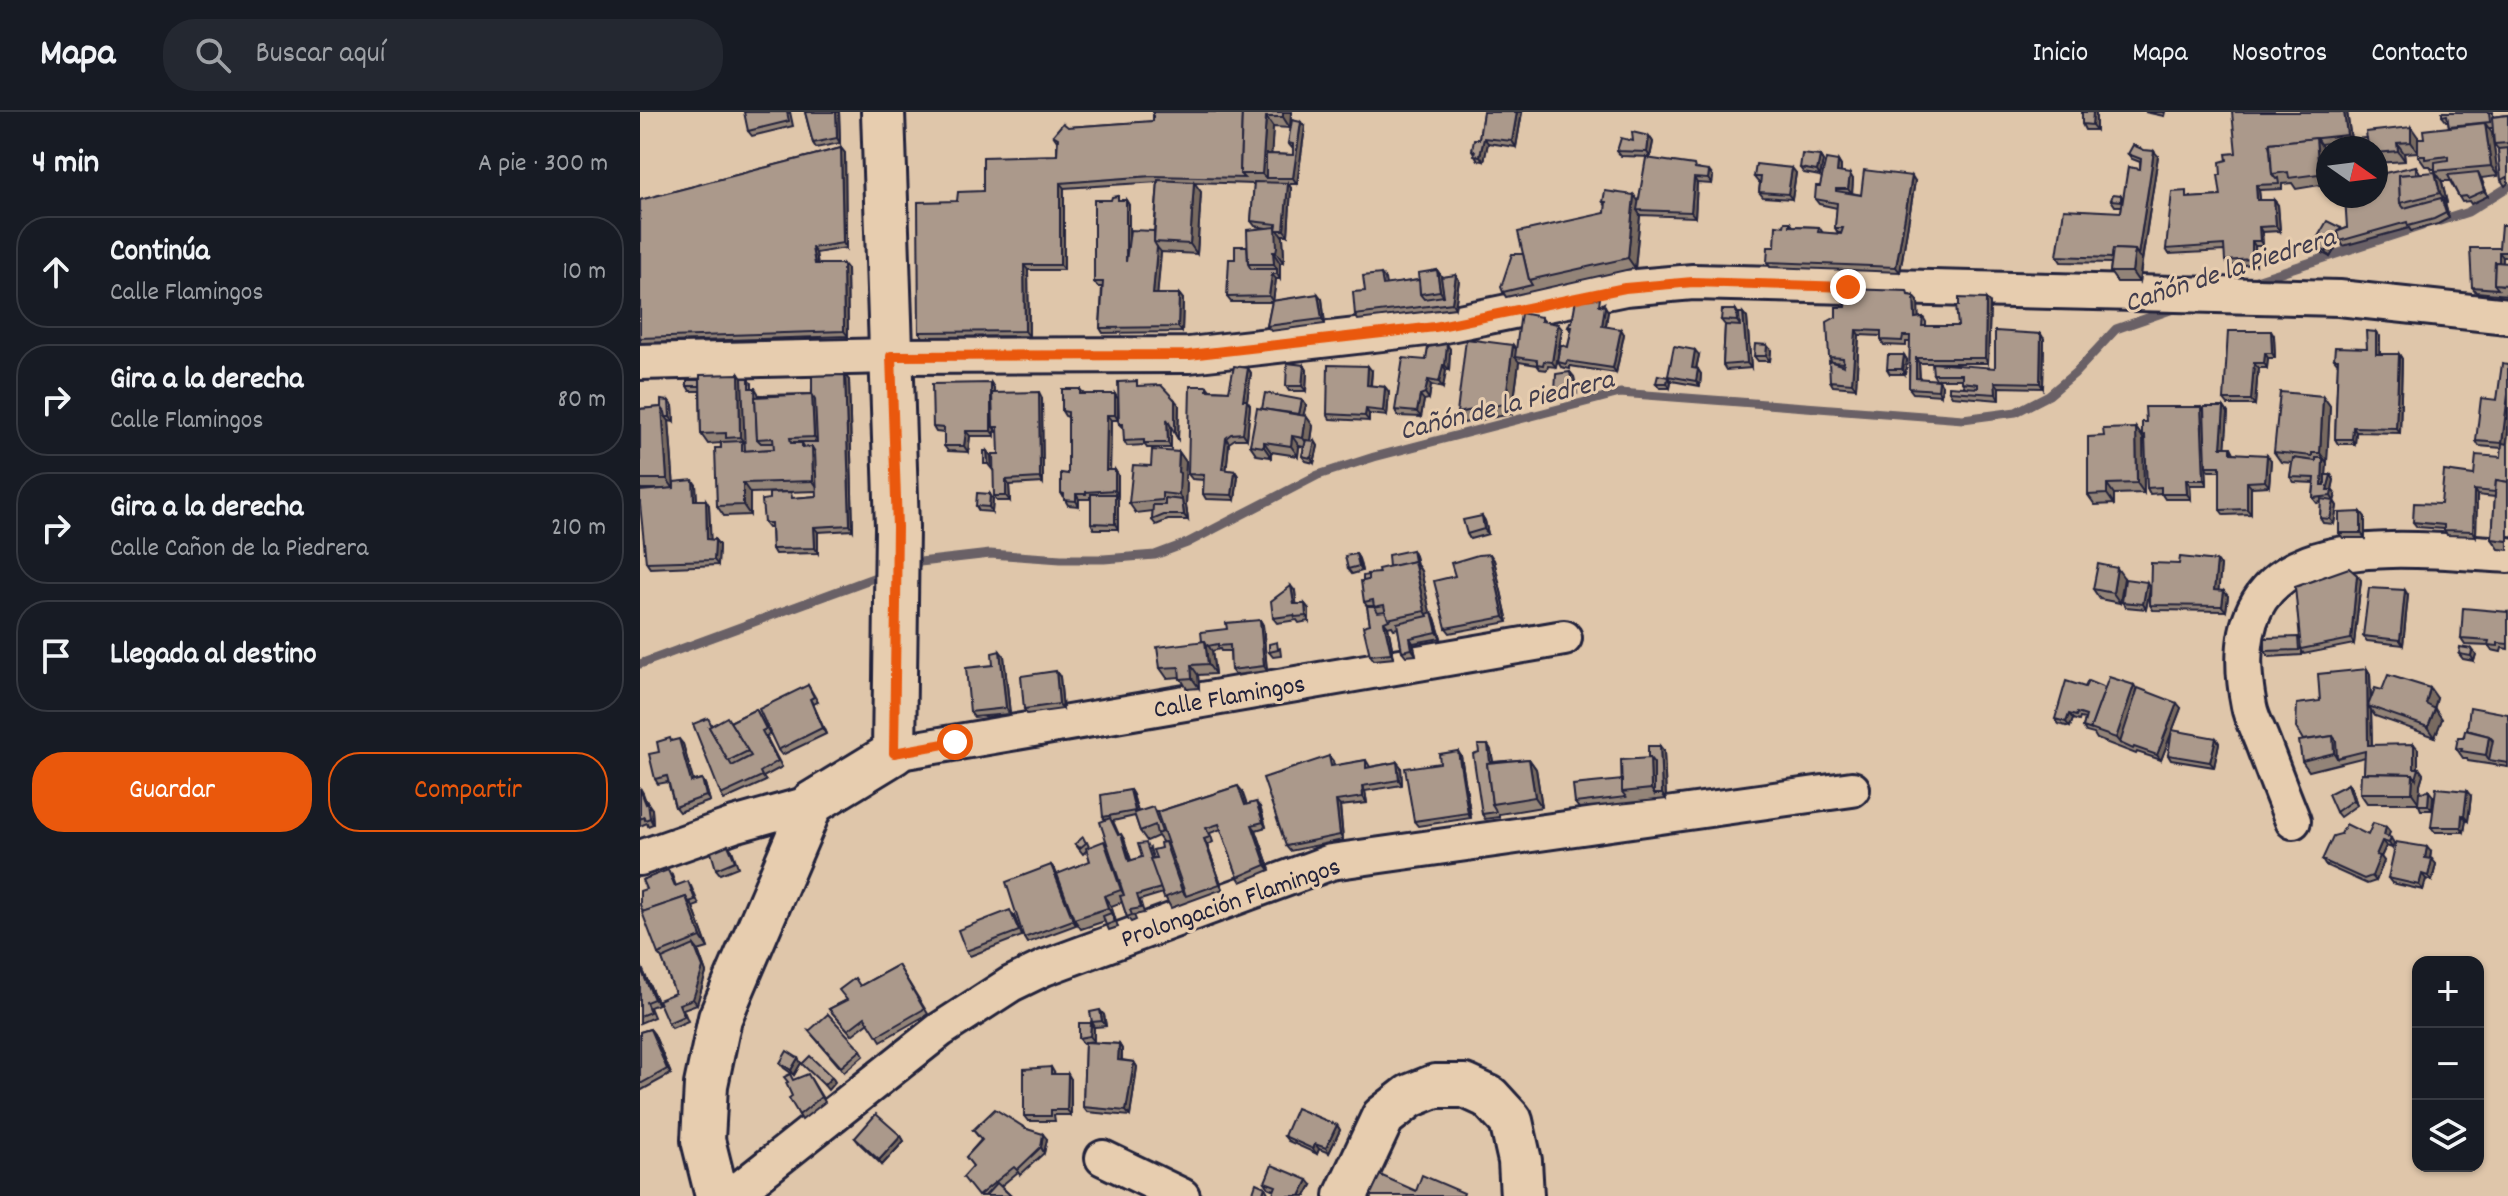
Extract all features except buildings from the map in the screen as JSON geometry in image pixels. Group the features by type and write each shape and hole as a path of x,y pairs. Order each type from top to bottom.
{"street":[{"path":"883,112 897,527 894,753"},
{"path":"640,362 891,356 1189,355 1435,327 1625,288 1693,282 2339,298 2508,316"},
{"path":"2293,821 2249,708 2244,641 2253,608 2274,581 2304,564 2343,553 2406,549 2508,555"},
{"name":"Calle Flamingos","path":"640,858 721,829 812,803 894,753 1564,638"},
{"name":"Prolongación Flamingos","path":"731,1196 940,1030 1011,984 1044,968 1331,862 1852,789"},
{"path":"717,1196 703,1140 706,1085 720,1018 812,803"},
{"path":"1346,1196 1383,1117 1410,1096 1435,1086 1465,1086 1489,1097 1511,1121 1520,1161 1522,1196"},
{"path":"1103,1158 1182,1196"}],"waterway":[{"name":"Cañón de la Piedrera","path":"2440,221 2468,212 2508,187"},
{"name":"Cañón de la Piedrera","path":"2250,282 2422,226"},
{"name":"Cañón de la Piedrera","path":"906,567 920,562 990,554 1061,559 1155,555 1187,543 1318,475 1374,457 1620,393 1963,419 2016,412 2049,395 2075,373 2116,329 2179,307"},
{"name":"Cañón de la Piedrera","path":"640,664 884,574"}],"route":[{"path":"955,742 894,753 897,527 891,356 1189,355 1435,327 1625,288 1693,282 1848,287"}]}
